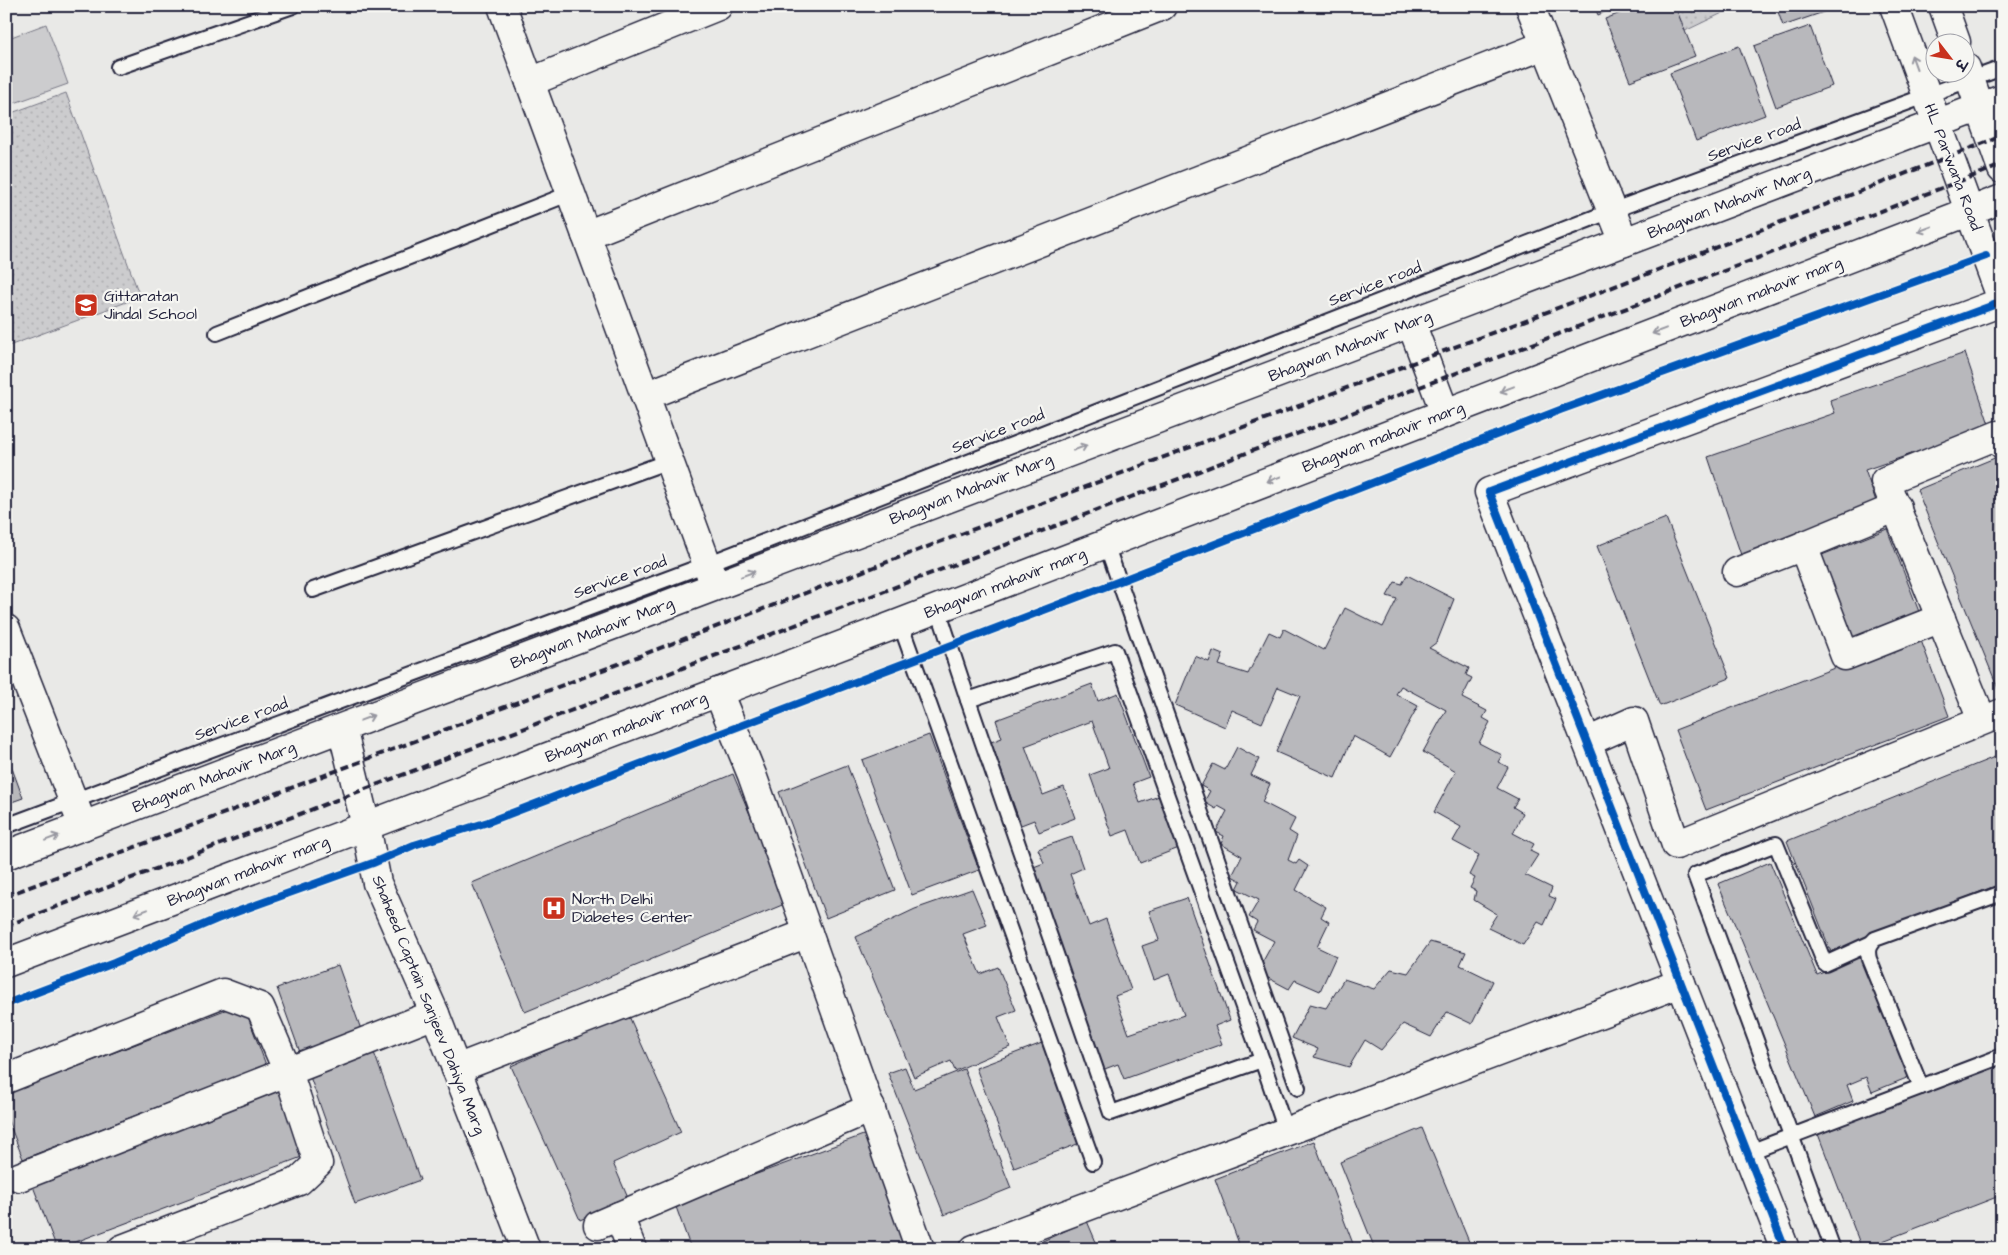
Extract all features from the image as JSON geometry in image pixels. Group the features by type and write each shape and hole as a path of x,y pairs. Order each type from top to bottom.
{"street":[{"path":"502,6 711,575"},
{"path":"530,82 718,6"},
{"path":"586,235 1162,6"},
{"path":"1530,6 1624,242"},
{"name":"HL Parwana Road","path":"1894,6 2002,301"},
{"path":"1943,6 1952,32"},
{"path":"645,396 1545,45"},
{"path":"1974,82 1991,103 2002,169"},
{"path":"1936,124 1991,103"},
{"name":"Bhagwan Mahavir Marg","path":"6,855 342,728 711,575 1411,323 1936,124"},
{"name":"Bhagwan mahavir marg","path":"6,963 938,609 2002,199"},
{"path":"1785,1249 1489,492 2002,301"},
{"path":"1411,323 1445,413"},
{"path":"1587,742 1634,721 1676,845 1992,716 1941,618 1885,481 1998,435 2002,444"},
{"path":"1737,572 1896,507"},
{"path":"1802,546 1845,656 1941,618"},
{"path":"6,629 83,826"},
{"path":"718,692 752,776 920,1249"},
{"name":"Shaheed Captain Sanjeev Dahiya Marg","path":"342,728 366,826 377,882 435,1014 526,1249"},
{"path":"456,1069 808,933"},
{"path":"974,1249 1681,983"},
{"path":"6,1079 223,993 260,1007 288,1072 318,1163 299,1181 122,1249"},
{"path":"19,1177 435,1014"},
{"path":"632,1249 609,1220 871,1108"}],"lane":[{"path":"118,67 293,6"},
{"name":"Service road","path":"1976,73 2002,68"},
{"name":"Service road","path":"6,826 73,800 711,575 1611,211 1926,96 1953,82"},
{"path":"217,333 571,193"},
{"path":"313,590 669,461"},
{"path":"1106,544 1298,1088"},
{"path":"938,609 1111,1113 1262,1060"},
{"path":"900,623 1093,1162"},
{"path":"968,700 1115,651 1286,1131"},
{"path":"1833,1249 1695,875 1776,844 1826,964 1870,944 1875,939 2002,893"},
{"path":"1870,944 1867,951 1869,959 1921,1087"},
{"path":"1748,1153 2002,1056"}],"shaded area":[{"path":"1675,6 1737,6 1685,31"},
{"path":"46,24 68,84 6,106 6,39"},
{"path":"66,93 140,297 6,347 6,115"}],"building":[{"path":"1594,6 1618,6 1598,15"},
{"path":"1638,6 1675,6 1695,56 1630,81 1605,19"},
{"path":"1776,6 1841,6 1783,26"},
{"path":"1810,26 1832,86 1776,107 1754,46"},
{"path":"1739,46 1765,115 1696,141 1670,73"},
{"path":"1965,353 1990,427 1865,470 1878,507 1741,555 1708,457 1835,413 1830,400"},
{"path":"1997,457 2002,468 2002,698 1917,490"},
{"path":"1666,518 1730,678 1660,706 1597,546"},
{"path":"1887,529 1923,622 1852,649 1817,557"},
{"path":"1407,575 1454,599 1437,642 1429,648 1469,668 1466,675 1472,678 1462,698 1487,711 1483,718 1490,722 1479,743 1502,755 1498,762 1508,767 1497,788 1518,799 1513,807 1523,813 1513,833 1534,844 1530,851 1538,855 1525,875 1552,888 1549,896 1556,899 1544,925 1538,922 1523,945 1488,928 1497,914 1474,900 1476,891 1470,888 1475,878 1469,875 1479,855 1453,841 1461,827 1434,812 1456,771 1423,752 1446,710 1401,686 1396,694 1418,706 1390,757 1353,736 1335,778 1276,752 1300,696 1278,687 1262,723 1232,710 1225,727 1175,705 1195,656 1209,662 1213,651 1223,655 1219,665 1248,674 1269,632 1280,637 1284,629 1324,650 1345,608 1383,627 1397,599 1387,596 1395,582 1402,584"},
{"path":"1919,635 1949,716 1706,810 1675,730"},
{"path":"1092,684 1098,701 1118,693 1149,777 1133,783 1140,803 1159,796 1179,848 1140,863 1128,830 1112,836 1090,775 1109,768 1092,721 1025,746 1043,795 1064,787 1075,818 1039,832 1034,820 1021,825 991,742 1002,738 996,720"},
{"path":"929,735 979,870 912,895 862,760"},
{"path":"1237,747 1259,759 1251,775 1270,784 1262,802 1295,819 1289,831 1297,836 1288,860 1296,864 1299,860 1308,866 1296,890 1326,907 1321,917 1329,922 1317,947 1336,956 1320,991 1295,980 1289,989 1257,972 1274,941 1253,930 1257,922 1249,917 1259,900 1237,889 1241,881 1232,876 1242,856 1221,844 1224,836 1216,832 1227,811 1218,806 1216,809 1204,802 1210,791 1201,786 1213,764 1225,770"},
{"path":"6,752 23,798 6,804"},
{"path":"2002,754 2002,883 1831,952 1787,841"},
{"path":"847,765 895,890 826,918 779,792"},
{"path":"733,774 787,903 525,1012 472,883"},
{"path":"1072,837 1083,868 1070,874 1089,926 1106,919 1131,990 1115,996 1129,1034 1184,1015 1169,974 1154,980 1142,946 1159,940 1149,911 1187,898 1230,1020 1215,1026 1222,1044 1124,1079 1118,1064 1102,1070 1031,868 1044,863 1038,849"},
{"path":"1770,862 1817,975 1864,955 1914,1075 1872,1092 1866,1077 1847,1085 1853,1101 1815,1117 1718,884"},
{"path":"972,889 987,925 963,934 980,974 998,967 1016,1010 998,1017 1010,1047 955,1071 951,1061 914,1077 856,937 915,909"},
{"path":"1430,942 1466,952 1460,965 1493,981 1472,1024 1447,1012 1431,1037 1403,1024 1381,1050 1365,1040 1349,1067 1314,1057 1318,1049 1292,1038 1310,1004 1326,1008 1344,979 1374,989 1391,969 1408,973"},
{"path":"338,965 363,1035 302,1058 277,988"},
{"path":"243,1003 266,1065 23,1159 6,1115 6,1094"},
{"path":"628,1014 681,1132 613,1163 628,1198 580,1220 511,1066"},
{"path":"1042,1043 1080,1143 1014,1168 976,1068"},
{"path":"372,1047 420,1180 355,1204 308,1071"},
{"path":"2002,1062 2002,1195 1862,1249 1818,1134"},
{"path":"905,1067 914,1089 964,1069 1011,1188 944,1215 888,1073"},
{"path":"281,1086 307,1155 57,1249 31,1181"},
{"path":"1422,1128 1472,1249 1375,1249 1340,1162"},
{"path":"866,1134 908,1249 691,1249 675,1204"},
{"path":"1314,1141 1355,1249 1241,1249 1215,1179"},
{"path":"1087,1221 1099,1249 1025,1249"}],"railway":[{"path":"6,896 1655,271 2002,136"},
{"path":"6,926 2002,165"}],"cycle path":[{"path":"6,1004 114,963 217,919 373,863 414,845 488,822 1120,581 1560,410 1986,256"},
{"path":"1785,1249 1489,492 2002,302"}],"place":[{"name":"Gittaratan Jindal School","path":"86,305"},
{"name":"North Delhi Diabetes Center","path":"554,908"}]}
